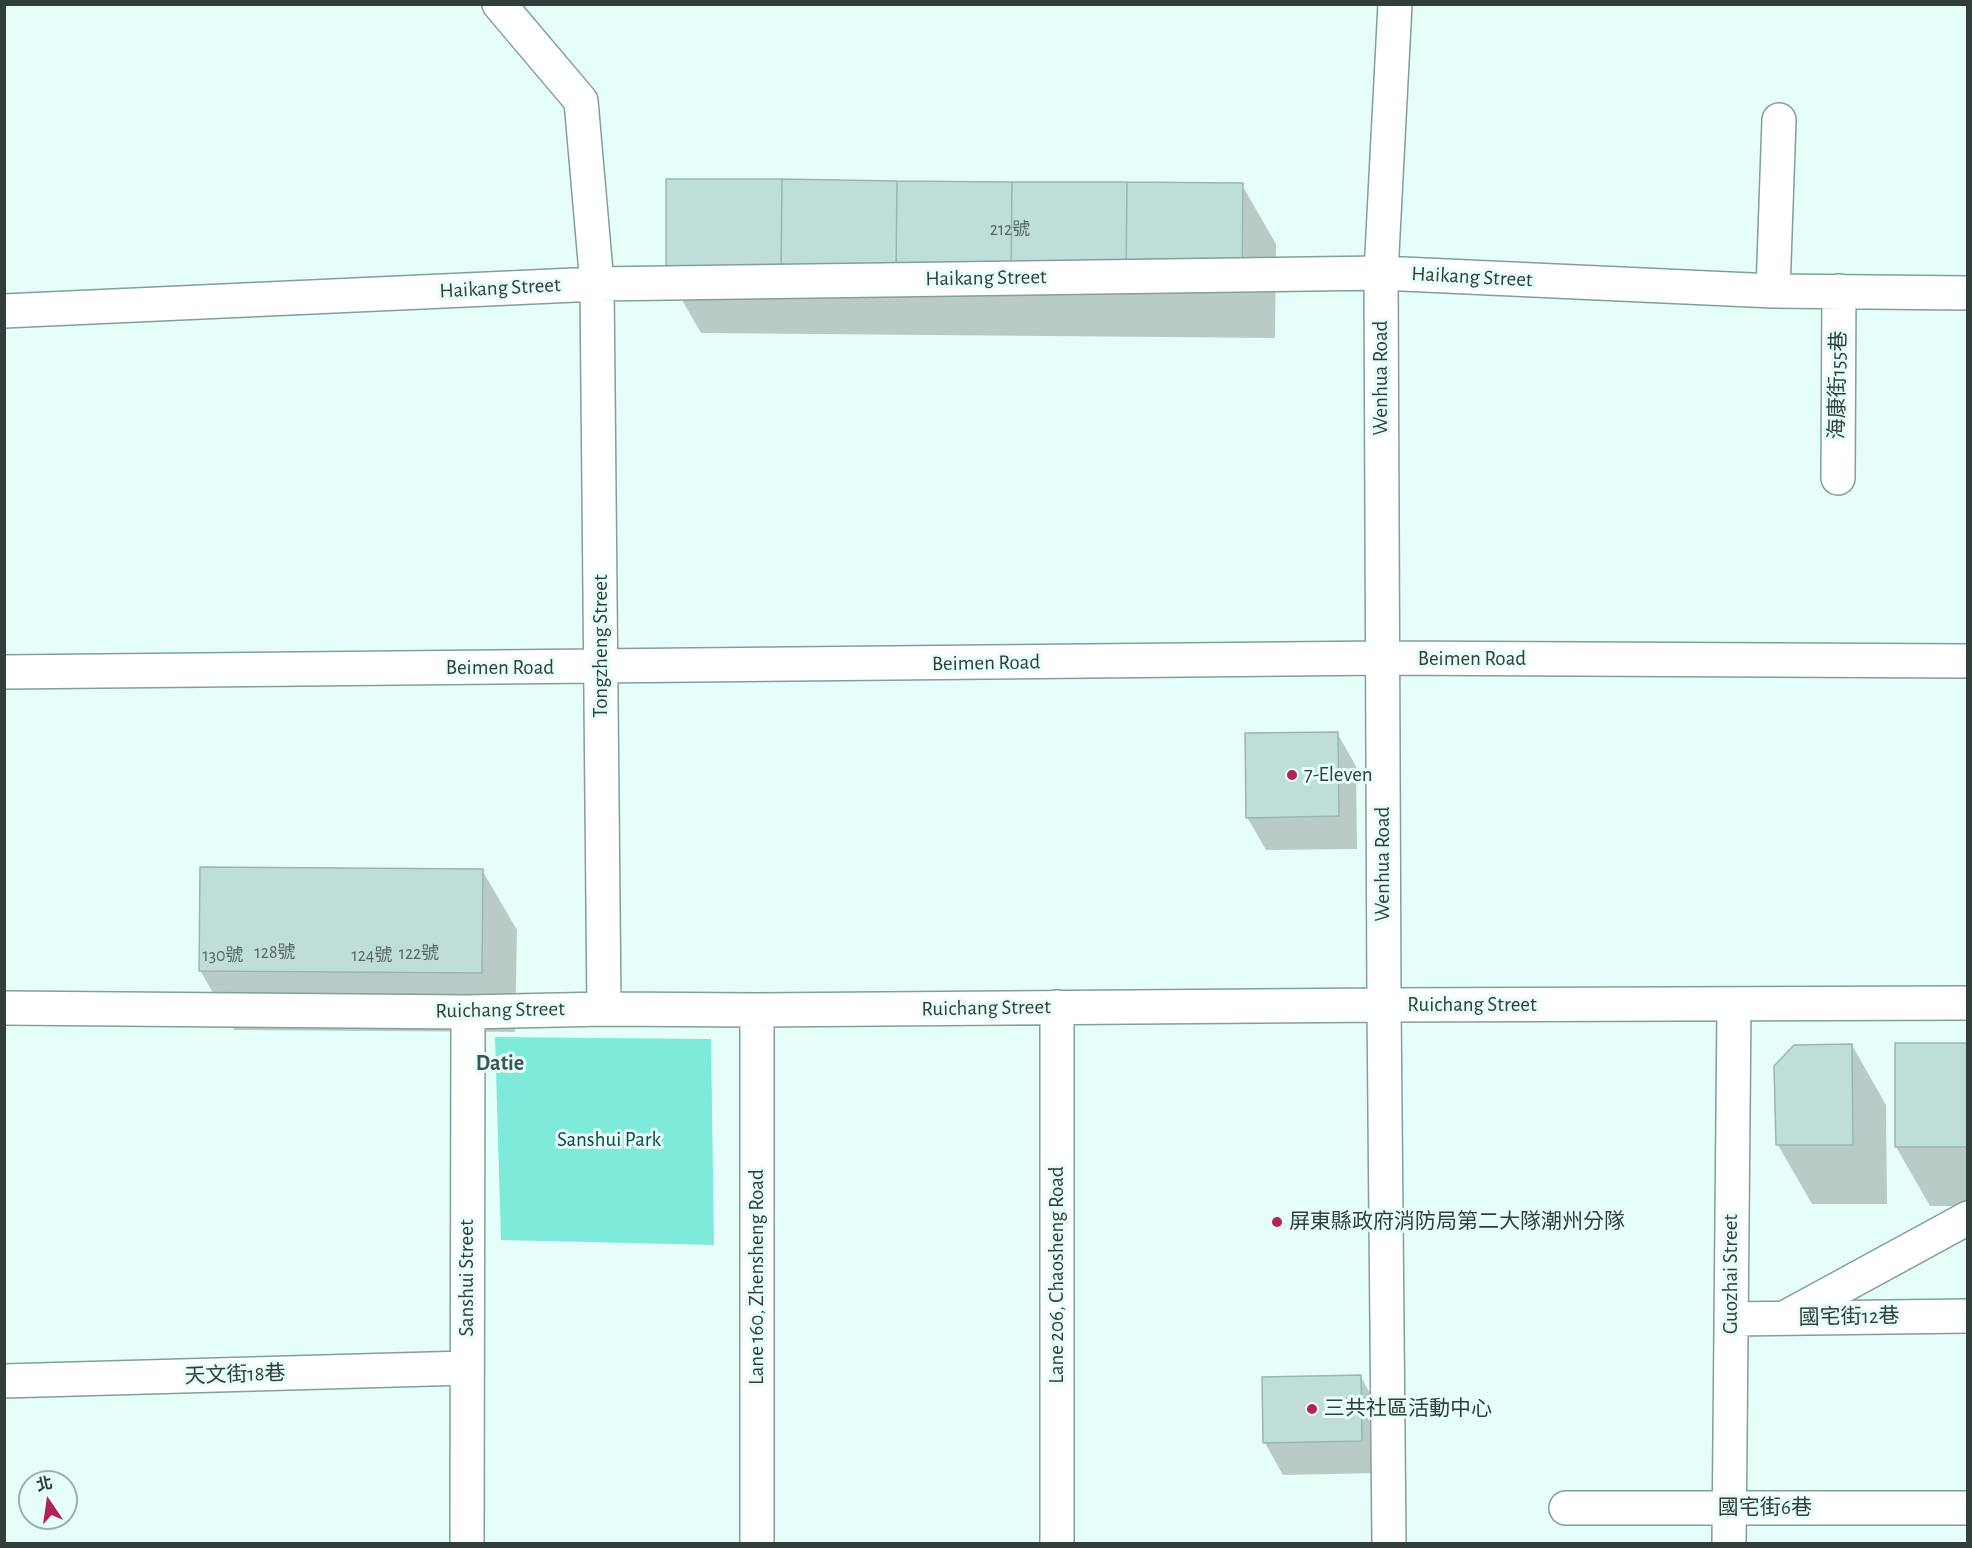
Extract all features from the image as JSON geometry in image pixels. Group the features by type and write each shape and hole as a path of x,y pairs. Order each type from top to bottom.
{"street":[{"name":"Tongzheng Street","path":"499,4 580,101 597,284 604,1009"},
{"name":"Wenhua Road","path":"1389,1544 1381,273 1395,4"},
{"path":"1773,291 1779,120"},
{"name":"Haikang Street","path":"4,310 597,284 1381,273 1773,291 1968,293"},
{"name":"海康街155巷","path":"1838,478 1839,291"},
{"name":"Beimen Road","path":"4,672 1383,658 1968,661"},
{"name":"Ruichang Street","path":"4,1008 468,1012 604,1009 1968,1003"},
{"name":"Guozhai Street","path":"1729,1544 1734,1005"},
{"name":"Lane 206, Chaosheng Road","path":"1057,1007 1057,1544"},
{"name":"Lane 160, Zhensheng Road","path":"757,1010 757,1544"},
{"name":"Sanshui Street","path":"467,1544 468,1012"},
{"path":"1784,1318 1968,1218"},
{"name":"國宅街12巷","path":"1731,1319 1968,1316"},
{"name":"天文街18巷","path":"4,1382 466,1368"},
{"name":"國宅街6巷","path":"1566,1508 1964,1508"}],"green space":[{"name":"Sanshui Park","path":"495,1037 711,1039 714,1245 501,1240"}],"building":[{"path":"666,179 782,179 781,275 666,274"},
{"path":"782,179 897,181 896,276 781,275"},
{"path":"897,181 1012,182 1011,277 896,276"},
{"path":"1012,182 1127,182 1126,278 1011,277"},
{"path":"1127,182 1243,183 1242,279 1126,278"},
{"name":"7-Eleven","path":"1338,732 1339,816 1246,818 1245,733"},
{"path":"200,867 483,869 482,973 199,971"},
{"path":"1895,1043 1968,1043 1968,1147 1895,1147"},
{"path":"1852,1044 1853,1145 1776,1145 1774,1066 1794,1045"},
{"name":"三共社區活動中心","path":"1361,1375 1362,1441 1263,1443 1262,1377"}],"place":[{"name":"7-Eleven","path":"1292,775"},
{"name":"屏東縣政府消防局第二大隊潮州分隊","path":"1277,1222"},
{"name":"三共社區活動中心","path":"1312,1409"}],"district":[{"name":"Datie","path":"500,1063"}]}
